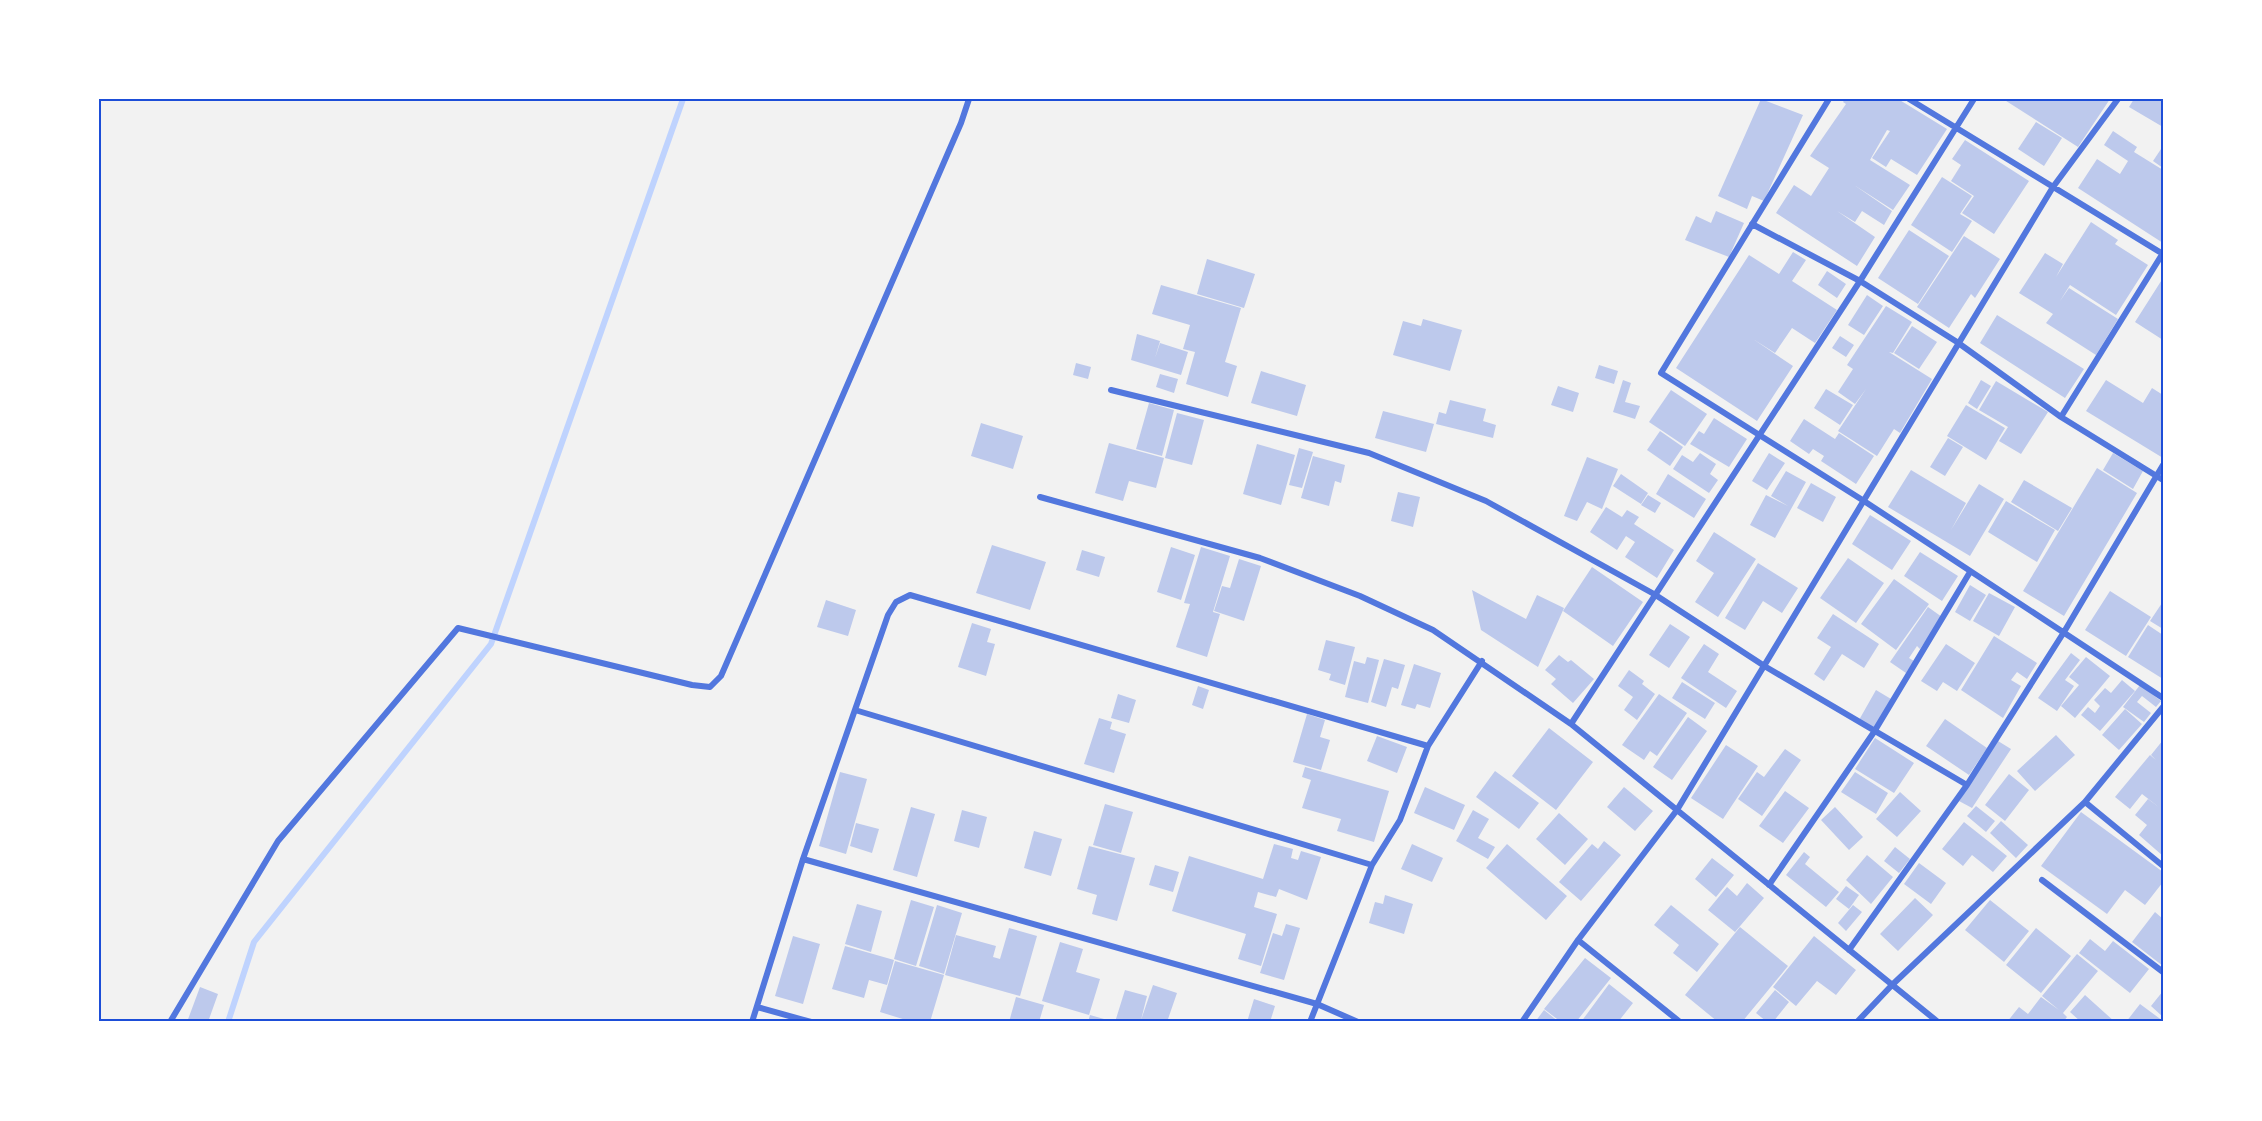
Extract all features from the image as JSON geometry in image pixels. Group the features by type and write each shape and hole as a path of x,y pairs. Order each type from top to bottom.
{"street":[{"path":"170,1022 278,841 458,628 692,685 710,687 721,676 956,134 969,99"},
{"path":"1829,99 1661,373 1864,501 2163,698"},
{"path":"1909,99 2163,254 2061,417"},
{"path":"1571,724 1757,435 1860,281 1974,99"},
{"path":"1522,1022 1578,940 1677,810 1766,667 1957,342 2053,187 2118,99"},
{"path":"1752,225 1860,281 1957,342 2061,417 2163,480"},
{"path":"1111,390 1368,453 1486,501 1654,594 1766,667 1967,785"},
{"path":"1849,950 1967,785 2064,632 2163,465"},
{"path":"1040,497 1260,558 1338,587 1433,630 1482,661 1571,724 1938,1022"},
{"path":"1769,885 1874,732 1970,572"},
{"path":"752,1022 803,859 888,615 896,602 910,595 1428,746"},
{"path":"1310,1022 1372,865 1400,820 1428,746 1482,661"},
{"path":"1857,1022 1892,985 2085,802 2163,707"},
{"path":"855,710 1372,865"},
{"path":"2085,802 2163,866"},
{"path":"803,859 1317,1004 1358,1022"},
{"path":"2042,880 2163,972"},
{"path":"1578,940 1680,1022"},
{"path":"757,1007 811,1022"}],"building":[{"path":"1761,99 1803,115 1764,201 1752,196 1747,209 1718,196"},
{"path":"1845,99 1898,99 1947,129 1917,175 1891,159 1886,167 1872,158 1890,131 1887,130 1870,160 1910,185 1893,210 1854,185 1892,211 1884,225 1862,211 1855,222 1837,211 1875,237 1857,266 1776,213 1794,185 1811,196 1829,168 1810,156 1846,104 1843,102"},
{"path":"2003,99 2110,99 2078,147"},
{"path":"2134,99 2163,99 2163,127 2129,107"},
{"path":"2036,122 2062,138 2044,166 2018,149"},
{"path":"2113,131 2137,147 2134,152 2163,170 2163,243 2078,188 2097,159 2120,174 2128,161 2104,145"},
{"path":"1965,140 2029,181 1994,234 1962,213 1974,196 1951,181 1961,165 1952,159"},
{"path":"2163,146 2163,168 2153,161"},
{"path":"1942,177 1972,196 1960,214 1972,221 1952,252 1911,225"},
{"path":"1716,211 1744,223 1729,257 1685,240 1696,216 1711,223"},
{"path":"2091,222 2118,240 2115,244 2148,265 2116,315 2070,285 2060,301 2069,288 2118,319 2096,355 2046,323 2053,314 2019,293 2045,253 2063,264 2056,277"},
{"path":"1909,230 1949,256 1918,304 1878,278"},
{"path":"1964,236 2000,259 1975,298 1971,294 1949,328 1917,307"},
{"path":"1793,252 1806,260 1792,281 1837,310 1815,343 1792,328 1775,353 1753,339 1793,366 1757,421 1676,368 1749,255 1779,274"},
{"path":"1207,259 1255,274 1244,308 1197,294"},
{"path":"1827,271 1846,284 1837,298 1818,285"},
{"path":"2163,278 2163,340 2135,322"},
{"path":"1161,285 1241,308 1225,362 1237,366 1228,397 1186,384 1195,352 1183,349 1190,325 1152,314"},
{"path":"1867,295 1883,306 1864,335 1848,325"},
{"path":"1886,306 1912,322 1893,353 1889,352 1932,379 1900,433 1894,429 1877,456 1838,431 1866,389 1855,404 1838,392 1853,369 1847,365"},
{"path":"1997,315 2084,369 2065,398 1980,343"},
{"path":"1423,319 1462,330 1450,371 1393,355 1403,321 1421,326"},
{"path":"1912,326 1937,342 1919,369 1894,353"},
{"path":"1137,334 1160,341 1155,358 1160,343 1188,352 1181,375 1131,360"},
{"path":"1840,336 1854,345 1846,357 1832,348"},
{"path":"1076,363 1091,367 1088,379 1073,375"},
{"path":"1599,365 1618,371 1614,384 1595,378"},
{"path":"1261,371 1306,385 1297,416 1251,403"},
{"path":"1160,374 1178,379 1174,393 1156,387"},
{"path":"1623,380 1631,383 1625,402 1640,406 1635,419 1613,412"},
{"path":"1981,380 1991,386 1977,409 1968,403"},
{"path":"2106,380 2143,403 2152,388 2163,395 2163,458 2086,411"},
{"path":"1996,381 2048,412 2021,454 1999,441 2008,427 1979,410"},
{"path":"1558,386 1579,393 1573,412 1551,405"},
{"path":"1826,389 1853,405 1840,425 1814,408"},
{"path":"1671,390 1707,414 1685,446 1649,422"},
{"path":"1450,400 1486,409 1483,421 1496,425 1493,438 1436,424 1439,412 1446,414"},
{"path":"1149,403 1174,410 1162,456 1136,449"},
{"path":"1966,405 2005,428 1986,460 1947,436"},
{"path":"1383,411 1434,424 1426,452 1375,438"},
{"path":"1177,413 1204,420 1192,465 1165,458"},
{"path":"1714,418 1747,439 1729,467 1690,444 1699,431 1704,434"},
{"path":"1804,419 1835,439 1839,433 1874,456 1856,484 1821,461 1824,456 1813,449 1809,454 1790,441"},
{"path":"981,423 1023,436 1013,469 971,456"},
{"path":"1660,431 1683,447 1670,466 1647,450"},
{"path":"1948,438 1963,447 1945,476 1930,467"},
{"path":"1109,443 1164,458 1156,488 1129,481 1123,501 1095,493"},
{"path":"1257,444 1295,455 1281,505 1243,494"},
{"path":"1299,448 1313,452 1302,488 1289,485"},
{"path":"1700,453 1716,464 1710,474 1718,480 1709,493 1673,469 1682,455 1693,462"},
{"path":"1769,453 1785,463 1767,490 1752,481"},
{"path":"2113,453 2143,471 2133,489 2103,470"},
{"path":"1313,456 1345,465 1341,483 1335,481 1329,506 1301,498"},
{"path":"1587,457 1618,469 1602,509 1587,502 1577,521 1564,516"},
{"path":"2097,468 2137,493 2064,616 2023,591"},
{"path":"1911,470 1966,503 1951,530 1979,484 2004,499 1970,556 1888,507"},
{"path":"1786,471 1806,482 1775,538 1750,525 1766,495 1788,506 1771,496"},
{"path":"1621,474 1648,493 1641,504 1613,486"},
{"path":"1668,474 1706,499 1694,518 1656,494"},
{"path":"2024,480 2072,508 2058,531 2011,502"},
{"path":"1811,483 1836,497 1823,522 1797,508"},
{"path":"1398,492 1420,497 1413,527 1391,521"},
{"path":"1648,495 1661,503 1655,513 1641,505"},
{"path":"2006,501 2055,530 2037,562 1988,532"},
{"path":"1606,507 1622,517 1627,510 1639,517 1634,524 1674,550 1657,578 1625,557 1635,542 1626,536 1617,550 1590,532"},
{"path":"1870,515 1911,541 1892,570 1852,544"},
{"path":"1714,532 1756,559 1718,617 1695,602 1714,573 1696,561"},
{"path":"992,545 1046,562 1030,610 976,593"},
{"path":"1171,547 1195,555 1181,600 1157,592"},
{"path":"1201,547 1230,556 1213,612 1220,614 1207,657 1176,647 1190,604 1184,603"},
{"path":"1082,550 1105,557 1099,577 1076,570"},
{"path":"1920,552 1958,576 1942,601 1904,576"},
{"path":"1848,558 1884,583 1856,623 1820,598"},
{"path":"1239,559 1261,566 1244,621 1214,611 1222,586 1230,588"},
{"path":"1758,563 1798,588 1782,613 1763,601 1745,630 1725,618"},
{"path":"1592,567 1643,602 1613,646 1563,611"},
{"path":"1894,579 1929,604 1896,650 1861,624"},
{"path":"1970,585 1986,595 1970,621 1955,612"},
{"path":"1472,590 1526,619 1537,595 1564,608 1538,667 1481,630"},
{"path":"2110,591 2151,617 2126,656 2085,630"},
{"path":"1989,593 2015,607 1999,636 1973,621"},
{"path":"826,600 856,610 848,636 817,627"},
{"path":"2163,604 2163,629 2150,621"},
{"path":"1928,607 1942,617 1920,649 1917,646 1909,658 1914,661 1906,673 1890,662"},
{"path":"1833,614 1879,644 1864,668 1842,654 1824,681 1814,674 1831,647 1817,638"},
{"path":"972,623 991,629 987,642 995,644 986,676 958,667"},
{"path":"1670,624 1690,637 1669,668 1649,655"},
{"path":"2148,625 2163,635 2163,679 2128,657"},
{"path":"1994,636 2037,663 2027,679 2017,672 2011,680 2021,686 2003,718 1961,690"},
{"path":"1326,640 1355,647 1345,685 1329,680 1331,674 1318,670"},
{"path":"1704,644 1719,654 1708,672 1737,691 1726,708 1681,678"},
{"path":"1946,644 1975,663 1957,691 1943,682 1937,691 1921,681"},
{"path":"2071,653 2080,660 2065,680 2074,686 2057,711 2038,698"},
{"path":"1559,655 1568,662 1571,660 1594,679 1573,703 1551,684 1556,679 1545,670"},
{"path":"1367,657 1379,660 1368,703 1345,697 1354,661 1365,664"},
{"path":"2086,657 2110,676 2075,718 2061,706 2079,685 2069,677"},
{"path":"1384,659 1405,665 1398,689 1392,687 1386,707 1371,702"},
{"path":"1414,664 1441,673 1430,708 1417,704 1415,709 1401,705"},
{"path":"1629,670 1644,681 1642,684 1655,694 1637,720 1624,710 1633,697 1618,686"},
{"path":"2122,680 2135,691 2100,731 2081,715 2088,707 2095,713 2100,706 2094,700 2105,688 2111,693"},
{"path":"1682,682 1715,703 1705,719 1672,698"},
{"path":"2140,685 2161,701 2156,707 2142,696 2137,702 2151,713 2144,722 2123,707"},
{"path":"1198,686 1209,690 1203,709 1192,705"},
{"path":"1876,690 1891,699 1874,729 1859,720"},
{"path":"1118,694 1136,700 1129,723 1111,718"},
{"path":"1659,694 1687,713 1657,756 1650,751 1644,760 1622,745"},
{"path":"2125,709 2142,724 2119,750 2102,735"},
{"path":"1307,714 1325,720 1320,737 1330,740 1321,770 1293,762"},
{"path":"1688,717 1707,731 1672,780 1653,767"},
{"path":"1099,718 1112,722 1110,729 1126,734 1114,773 1084,764"},
{"path":"1945,719 1987,748 1969,775 1926,746"},
{"path":"1549,728 1593,762 1556,810 1512,776"},
{"path":"2056,735 2075,755 2035,791 2017,771"},
{"path":"1377,736 1407,747 1397,773 1367,761"},
{"path":"1875,738 1914,763 1894,793 1855,769"},
{"path":"2163,740 2163,856 2139,835 2147,825 2135,815 2148,799 2160,808 2142,794 2130,809 2115,797 2150,755 2156,760 2151,755"},
{"path":"1998,741 2011,749 1972,808 1959,801"},
{"path":"1726,745 1758,766 1723,819 1691,798"},
{"path":"1785,749 1801,760 1762,816 1738,799 1757,772 1764,777"},
{"path":"1305,767 1389,791 1374,842 1337,831 1341,819 1302,808 1311,780 1302,777"},
{"path":"1495,771 1539,803 1519,829 1476,797"},
{"path":"840,772 867,779 846,854 819,846"},
{"path":"1855,772 1888,793 1876,814 1841,792"},
{"path":"2009,774 2029,790 2005,821 1985,805"},
{"path":"1425,787 1465,805 1454,830 1414,813"},
{"path":"1624,787 1653,811 1635,831 1607,807"},
{"path":"1785,791 1809,808 1783,843 1759,826"},
{"path":"1900,792 1921,811 1897,837 1876,819"},
{"path":"1105,804 1133,812 1121,853 1093,845"},
{"path":"1976,806 1995,821 1986,832 1967,816"},
{"path":"911,807 935,814 917,877 893,870"},
{"path":"1835,807 1863,837 1849,850 1821,820"},
{"path":"962,810 987,817 979,848 954,841"},
{"path":"1473,810 1489,819 1478,838 1495,847 1488,859 1456,841"},
{"path":"2081,812 2163,872 2163,882 2145,905 2125,890 2107,914 2041,866"},
{"path":"1559,813 1588,839 1565,865 1536,839"},
{"path":"2001,821 2028,845 2016,858 1990,833"},
{"path":"1964,822 2007,856 1993,872 1972,855 1963,866 1942,849"},
{"path":"856,823 879,829 872,853 850,846"},
{"path":"1034,831 1062,839 1051,876 1024,868"},
{"path":"1604,841 1621,855 1581,901 1559,882 1592,844 1598,849"},
{"path":"1274,844 1293,849 1291,858 1298,860 1301,851 1321,857 1307,900 1279,889 1276,897 1258,892 1254,907 1277,914 1261,966 1238,959 1246,934 1172,911 1189,856 1263,879"},
{"path":"1412,844 1443,858 1432,882 1401,869"},
{"path":"1507,844 1567,896 1546,920 1486,868"},
{"path":"1089,846 1135,858 1117,921 1092,914 1097,895 1077,889"},
{"path":"1895,847 1910,859 1899,873 1884,861"},
{"path":"1804,852 1810,857 1805,864 1839,892 1826,907 1786,875"},
{"path":"1867,855 1893,877 1871,904 1846,880"},
{"path":"1712,858 1734,875 1716,897 1695,879"},
{"path":"1919,863 1946,883 1931,904 1904,884"},
{"path":"1155,865 1179,872 1173,892 1149,885"},
{"path":"1747,883 1764,898 1735,932 1708,910 1727,887 1737,896"},
{"path":"1846,886 1859,895 1849,909 1836,899"},
{"path":"1385,895 1413,904 1404,934 1369,923 1375,902 1383,904"},
{"path":"1915,898 1933,915 1898,951 1880,934"},
{"path":"911,900 934,907 916,966 894,959"},
{"path":"1990,900 2029,931 2004,962 1965,930"},
{"path":"857,904 882,911 871,952 845,944"},
{"path":"937,905 962,913 944,974 919,966"},
{"path":"1671,905 1719,944 1697,972 1673,953 1679,945 1654,925"},
{"path":"1853,905 1862,912 1846,931 1838,923"},
{"path":"2155,912 2163,919 2163,966 2132,942"},
{"path":"1286,924 1300,928 1284,980 1260,973 1273,933 1282,936"},
{"path":"1740,927 1788,966 1742,1022 1718,1022 1685,995"},
{"path":"1009,928 1037,936 1020,996 945,975 956,935 996,946 993,957 1000,959"},
{"path":"2036,928 2071,956 2041,993 2006,965"},
{"path":"793,936 820,944 803,1004 775,996"},
{"path":"1814,936 1856,970 1836,995 1817,981 1796,1006 1773,987"},
{"path":"2090,939 2105,951 2113,941 2149,969 2130,993 2079,953"},
{"path":"1060,942 1083,949 1076,972 1100,979 1089,1015 1042,1001"},
{"path":"845,946 894,960 887,985 869,980 864,998 832,989"},
{"path":"2077,954 2098,971 2063,1013 2067,1017 2063,1022 2007,1022 2019,1007 2028,1014 2041,997 2059,1010 2042,996"},
{"path":"1585,958 1611,978 1576,1022 1561,1022 1544,1009"},
{"path":"895,961 944,975 930,1022 905,1022 906,1020 880,1012"},
{"path":"1609,984 1633,1003 1618,1022 1581,1022"},
{"path":"1153,985 1177,993 1167,1022 1115,1022 1125,990 1147,996 1141,1020"},
{"path":"200,987 218,994 208,1022 187,1022"},
{"path":"1775,990 1789,1002 1773,1022 1767,1022 1756,1013"},
{"path":"2163,991 2163,1017 2151,1006"},
{"path":"2085,995 2115,1022 2081,1022 2070,1012"},
{"path":"1016,997 1044,1005 1039,1022 1009,1022"},
{"path":"1254,999 1275,1006 1270,1022 1247,1022"},
{"path":"2140,1004 2163,1021 2163,1022 2126,1022"},
{"path":"1544,1010 1559,1022 1535,1022"},
{"path":"1090,1015 1111,1021 1111,1022 1088,1022"}],"waterway":[{"path":"228,1022 254,942 491,644 683,99"}]}
